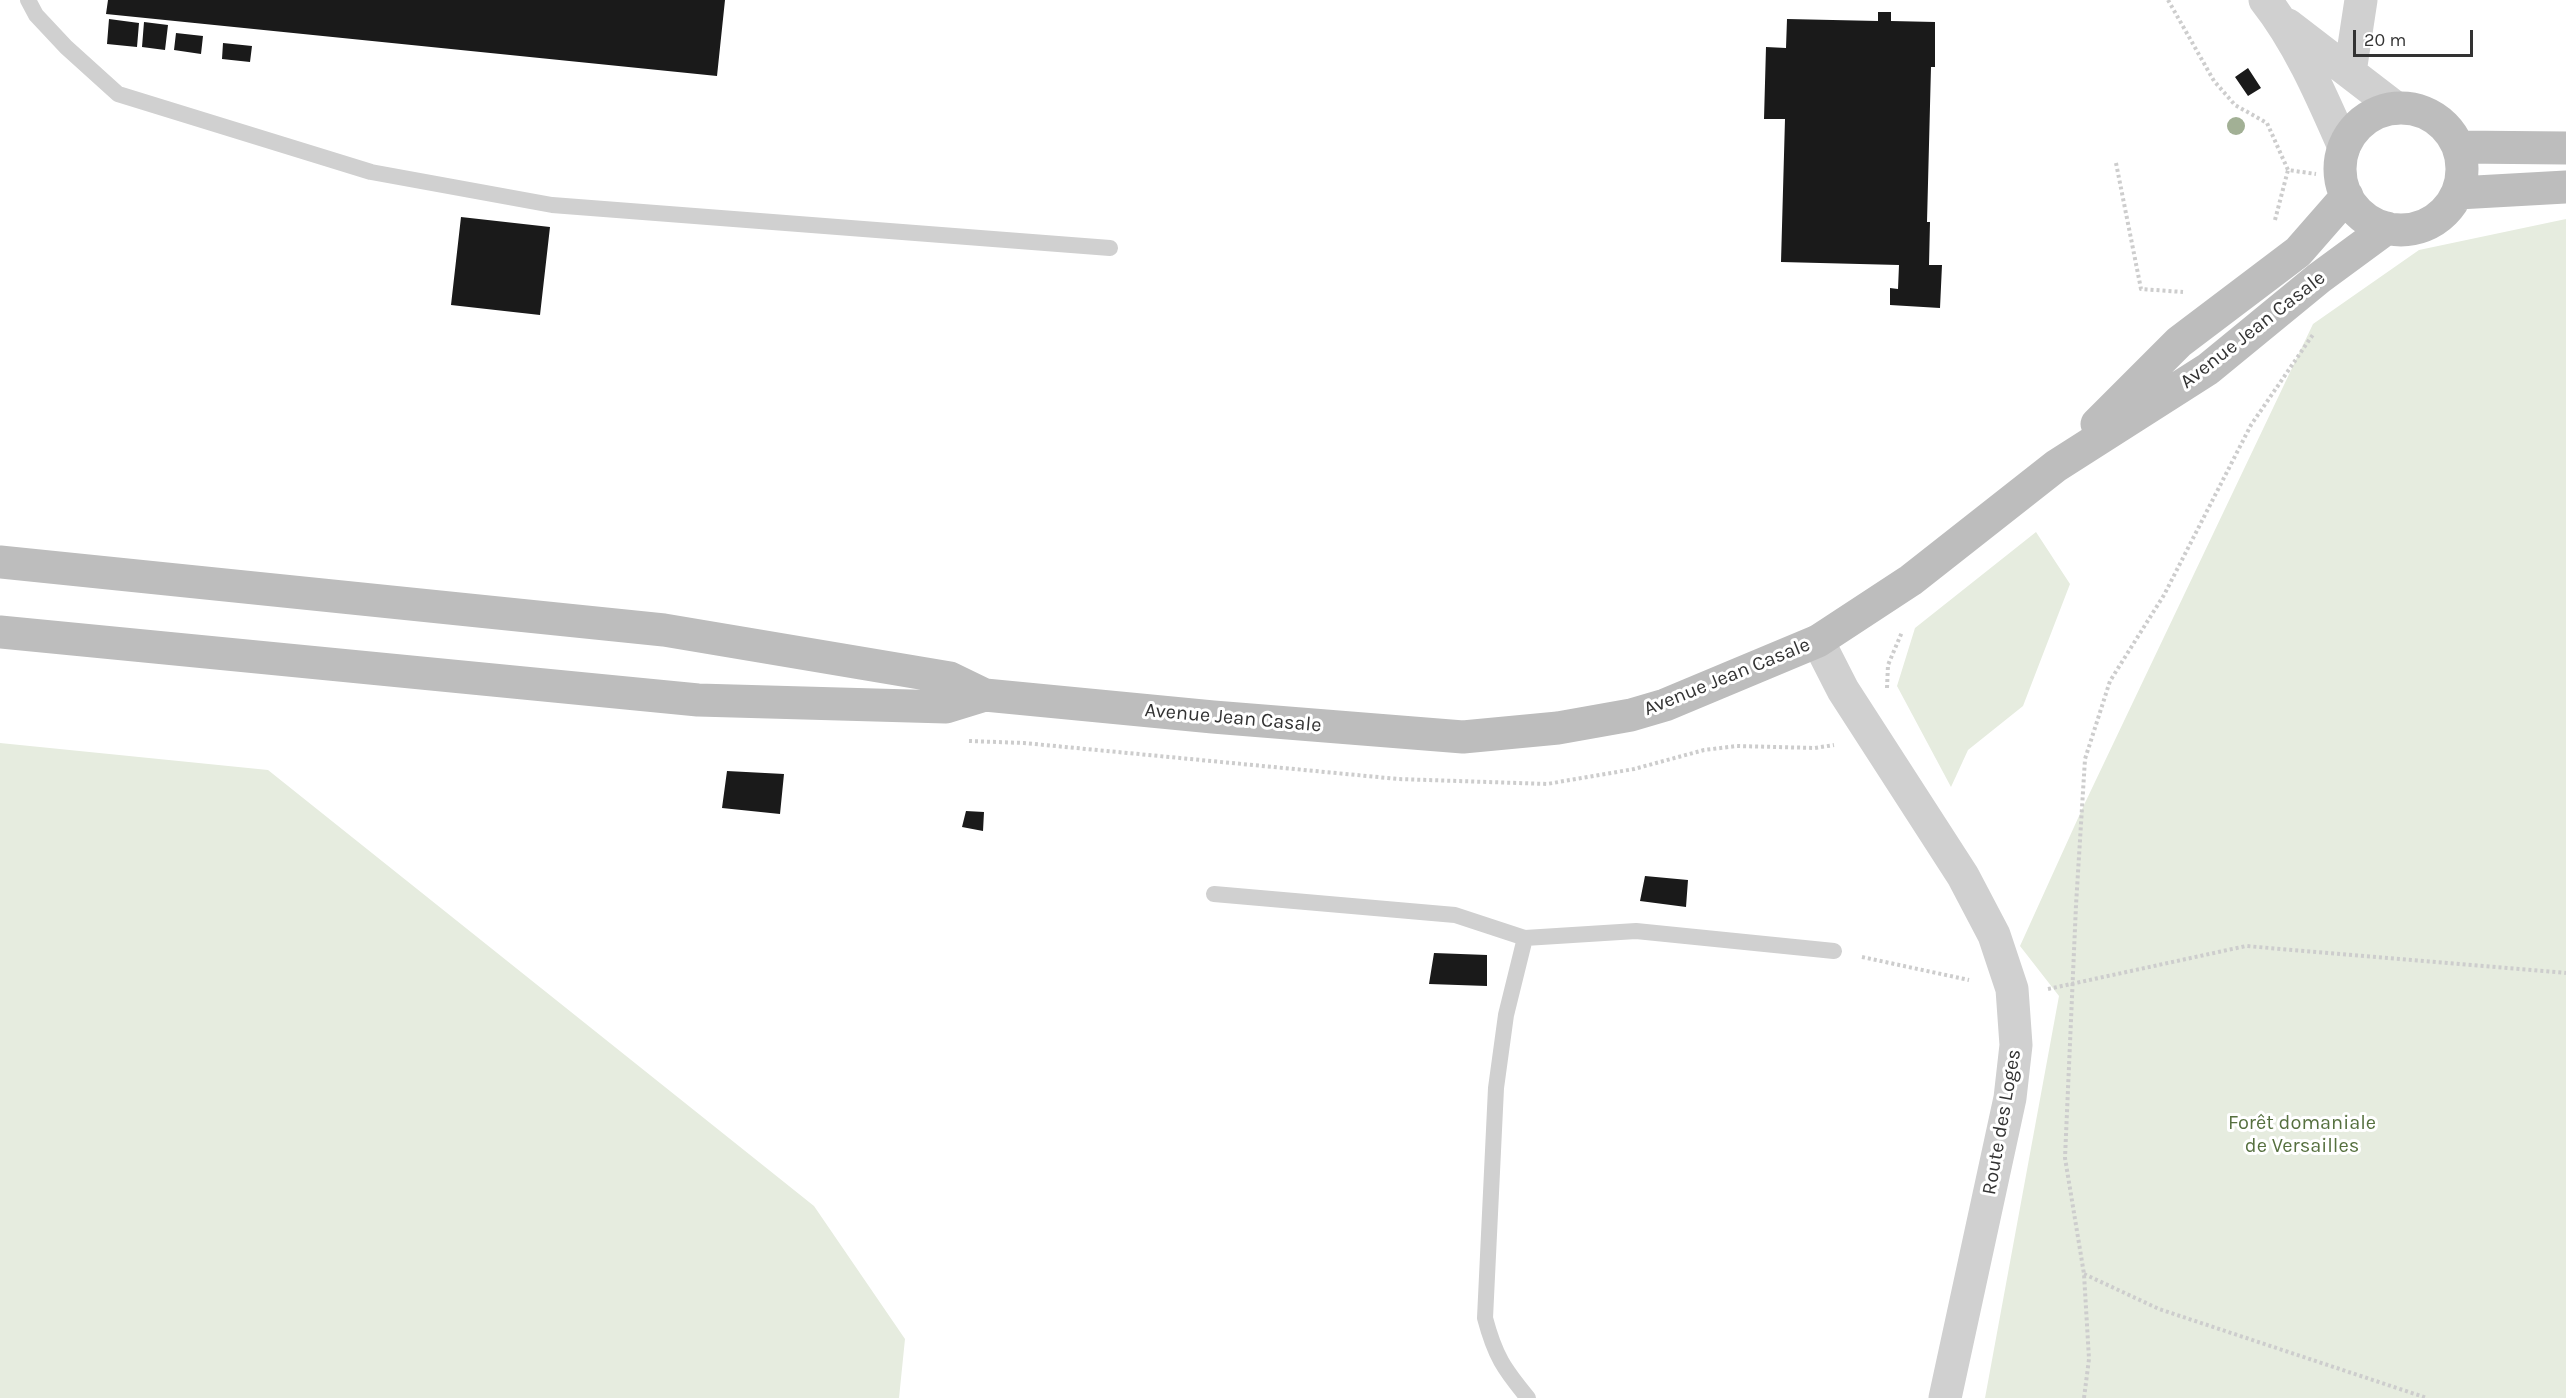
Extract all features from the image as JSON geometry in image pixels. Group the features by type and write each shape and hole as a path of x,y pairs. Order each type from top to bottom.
{"main road":[{"path":"2396,108 2415,109 2434,117 2449,130 2459,147 2462,177 2458,193 2443,213 2421,227 2404,230 2387,228 2371,222 2357,211 2347,196 2340,173 2344,147 2352,132 2364,120 2379,112 2396,108"},
{"path":"2459,147 2566,148"},
{"path":"2458,193 2566,186"},
{"name":"Avenue Jean Casale","path":"2056,466 2179,342 2298,252 2347,196"},
{"name":"Avenue Jean Casale","path":"985,694 1213,717 1463,737 1558,728 1631,715 1665,705 1818,641 1911,580 2056,466 2208,369 2319,278 2387,228"},
{"path":"0,562 664,630 950,678 985,694"},
{"path":"0,632 698,700 946,707 985,694"}],"street":[{"path":"2350,72 2361,0"},
{"path":"2273,10 2396,108"},
{"path":"2273,10 2325,103 2344,147"},
{"name":"Route des Loges","path":"1818,641 1843,690 1963,876 1994,935 2012,988 2016,1045 2010,1098 1945,1398"}],"lane":[{"path":"28,0 36,15 66,47 118,94 371,172 552,205 1110,248"},
{"path":"1214,894 1455,915 1525,938 1636,931 1834,951"},
{"path":"1525,938 1506,1015 1496,1088 1485,1318 1493,1348 1509,1374 1528,1398"}],"path":[{"path":"2168,0 2214,81 2235,105 2267,123 2288,170 2274,223"},
{"path":"2116,163 2141,289 2191,293"},
{"path":"2288,170 2317,174 2318,182"},
{"path":"2084,1398 2089,1359 2084,1274 2065,1158 2085,759 2110,681 2164,595 2251,425 2317,329"},
{"path":"1834,951 2012,988 2046,990 2246,946 2566,973"},
{"path":"2084,1274 2158,1309 2427,1398"}],"green space":[{"name":"Forêt domaniale de Versailles","path":"2566,219 2566,1398 1985,1398 2059,996 2020,946 2084,805 2313,324 2419,250"},
{"path":"2036,532 2070,584 2023,706 1968,750 1951,787 1897,686 1915,628"},
{"path":"0,743 268,770 814,1206 905,1339 899,1398 0,1398"}],"building":[{"path":"108,0 725,0 717,76 106,14"},
{"path":"1878,12 1891,12 1891,21 1935,22 1935,67 1931,67 1927,222 1930,222 1929,265 1942,265 1940,308 1890,305 1890,288 1898,289 1899,265 1781,262 1785,119 1764,119 1766,47 1786,48 1787,19 1878,21"},
{"path":"109,19 139,23 137,47 107,44"},
{"path":"144,22 168,25 165,50 142,47"},
{"path":"176,33 203,36 201,54 174,50"},
{"path":"223,43 252,46 250,62 222,59"},
{"path":"2248,68 2261,88 2248,96 2235,77"},
{"path":"461,217 550,227 540,315 451,305"},
{"path":"727,771 784,774 780,814 722,808"},
{"path":"966,811 984,812 983,831 962,827"},
{"path":"1645,876 1688,880 1686,907 1640,901"},
{"path":"1434,953 1487,955 1487,986 1429,984"}]}
